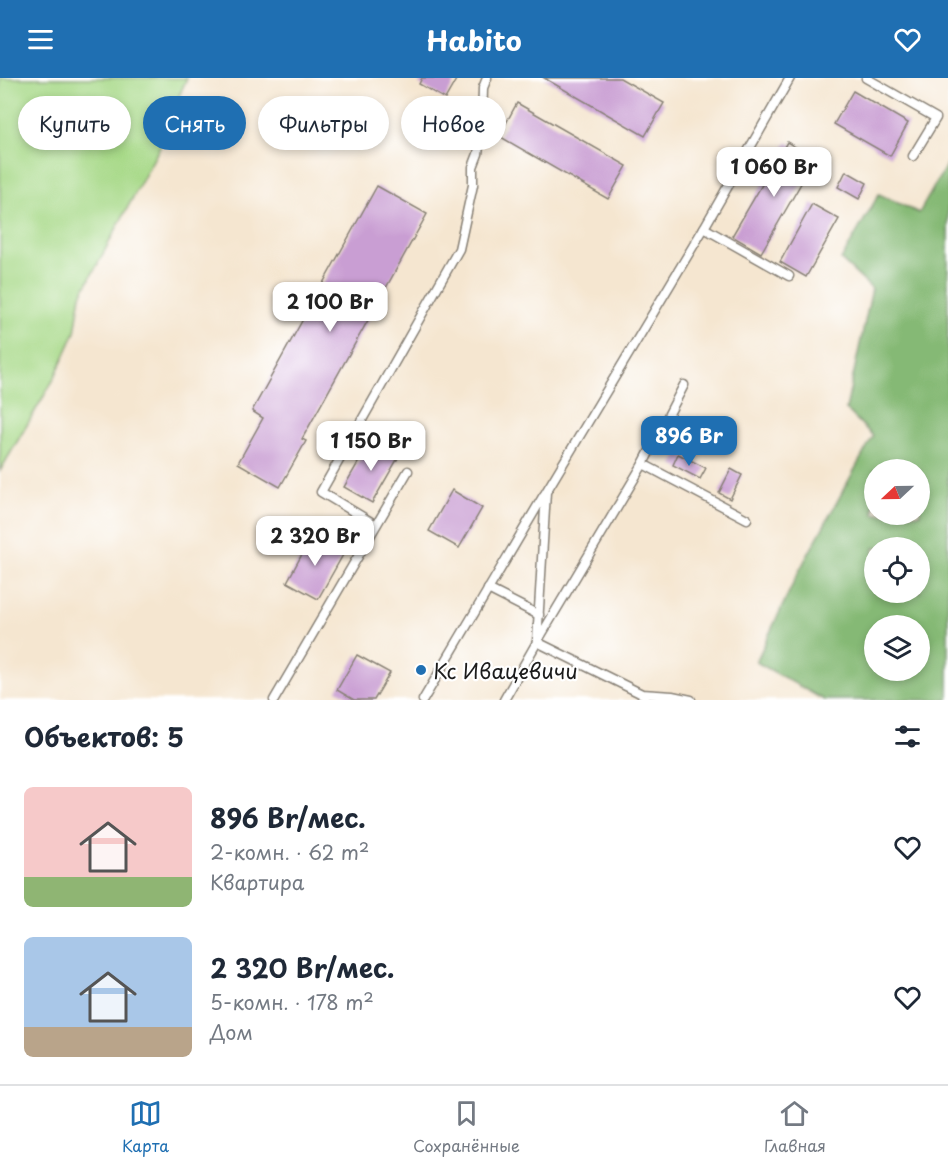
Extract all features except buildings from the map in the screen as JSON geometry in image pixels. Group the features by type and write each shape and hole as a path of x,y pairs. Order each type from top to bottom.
{"lane":[{"path":"376,525 321,492 459,249 473,185 473,167 478,154 482,124 483,88 487,78"},
{"path":"423,700 704,228 790,78"},
{"path":"866,78 936,118 913,156"},
{"path":"704,228 789,276"},
{"path":"504,700 643,464 684,385"},
{"path":"643,464 747,519"},
{"path":"274,700 408,471"},
{"path":"537,642 546,492"},
{"path":"488,590 539,615"},
{"path":"537,642 642,694 691,700"}],"green space":[{"path":"0,78 187,78 179,96 143,96 143,150 158,150 81,295 75,332 54,379 0,471"},
{"path":"948,162 948,700 824,700 756,662 798,573 873,436 846,409 872,289 841,260 879,194 919,213"}],"place":[{"name":"Кс Ивацевичи","path":"421,670"}]}
